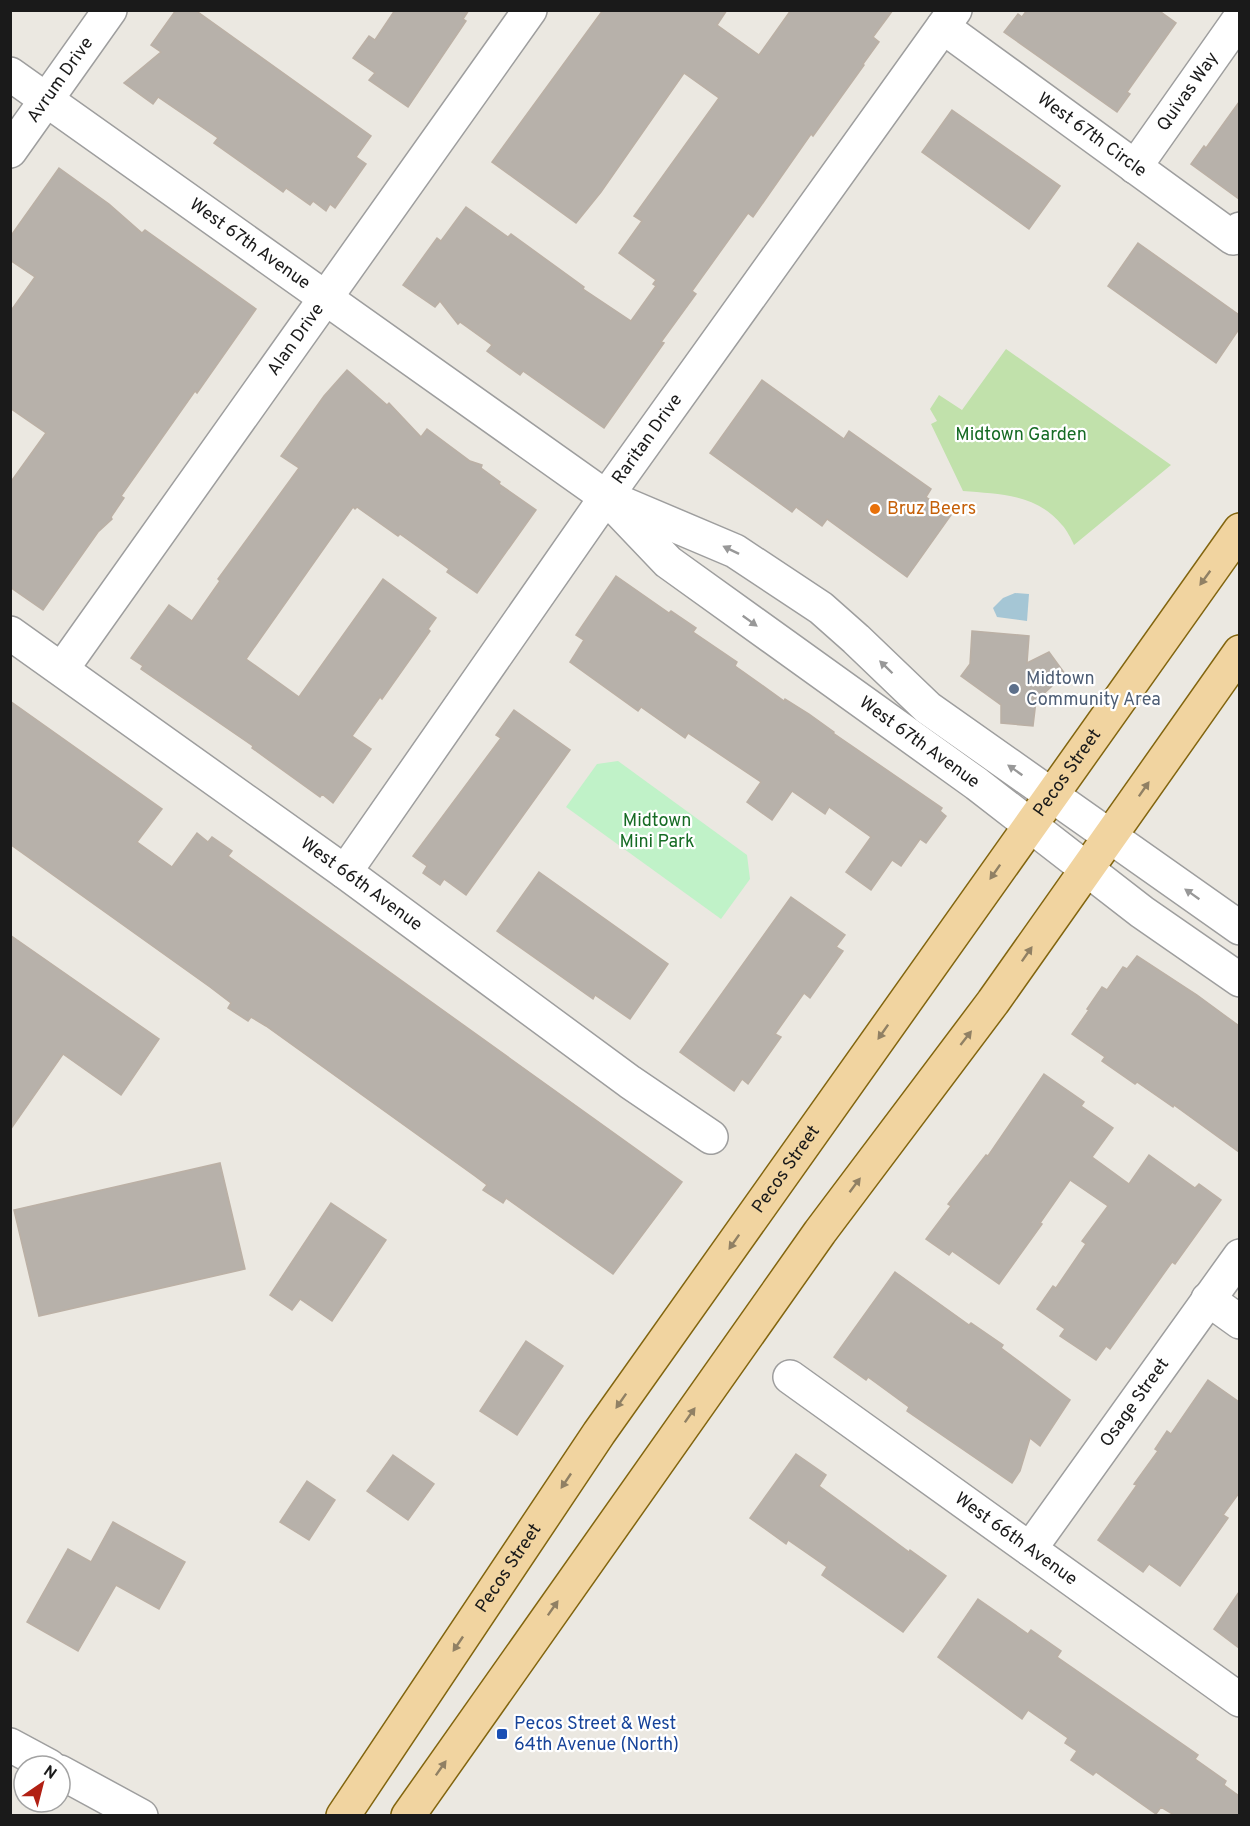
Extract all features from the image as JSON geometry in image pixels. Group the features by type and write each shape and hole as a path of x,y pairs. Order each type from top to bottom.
{"main road":[{"name":"Pecos Street","path":"343,1815 599,1433 1239,530"},
{"path":"408,1815 820,1232 993,1002 1239,652"}],"street":[{"name":"Avrum Drive","path":"10,151 110,10"},
{"name":"Alan Drive","path":"62,669 530,10"},
{"name":"Quivas Way","path":"1135,167 1239,18"},
{"name":"West 67th Circle","path":"949,19 1135,167 1233,238 1239,229"},
{"name":"Raritan Drive","path":"345,872 606,497 949,19"},
{"name":"West 67th Avenue","path":"10,74 606,497 668,562 977,784 1142,912 1239,980"},
{"name":"West 67th Avenue","path":"606,497 735,551 821,608 928,708 1239,928"},
{"name":"West 66th Avenue","path":"10,633 345,872 630,1082 711,1137"},
{"name":"Osage Street","path":"1030,1549 1239,1256"},
{"path":"1208,1299 1239,1322"},
{"name":"West 66th Avenue","path":"790,1377 1239,1700"},
{"path":"10,1745 27,1754"},
{"path":"72,1778 141,1815"}],"green space":[{"name":"Midtown Garden","path":"1006,349 1171,465 1074,545 1064,527 1052,515 1029,501 1004,495 963,491 931,424 937,421 930,409 939,395 962,410"},
{"name":"Midtown Mini Park","path":"618,761 747,855 750,879 721,919 566,807 597,764"}],"water":[{"path":"1015,593 1029,594 1027,621 997,617 993,608 1003,598"}],"building":[{"path":"176,10 195,10 371,136 356,157 366,164 335,208 330,204 326,211 313,201 310,205 286,188 283,192 214,143 218,138 158,97 153,104 124,83 161,52 151,45"},
{"path":"395,10 469,10 463,19 466,21 408,107 369,80 375,73 353,58 369,36 375,40"},
{"path":"603,10 727,10 717,25 759,55 791,10 893,10 873,37 879,42 864,65 813,136 811,134 753,217 748,213 692,291 696,294 604,428 523,371 520,375 487,351 492,345 460,322 458,324 440,301 435,307 403,285 437,238 441,241 466,207 508,237 511,234 584,287 583,289 631,321 656,286 653,284 656,280 619,253 642,221 634,216 719,98 684,73 601,192 576,223 492,162"},
{"path":"1027,10 1158,10 1176,23 1127,92 1130,94 1117,112 1004,32 1018,14 1022,17"},
{"path":"1239,102 1239,199 1191,164 1204,146 1206,148"},
{"path":"952,110 1060,186 1029,229 922,152"},
{"path":"59,168 109,204 142,233 145,230 256,309 121,496 124,498 111,517 112,519 98,532 43,610 10,587 10,483 46,433 10,408 10,312 35,277 10,260 10,237"},
{"path":"1138,243 1239,315 1239,329 1216,363 1108,286"},
{"path":"347,370 387,405 389,403 421,437 427,429 470,461 482,465 481,468 500,482 499,484 536,510 477,593 447,572 449,569 400,534 398,536 357,507 355,509 353,507 246,659 299,697 383,579 436,618 428,629 430,631 382,699 380,697 352,736 371,749 333,803 322,794 320,797 252,748 253,746 141,669 143,666 131,658 169,605 192,621 220,581 218,579 299,468 281,456 324,396"},
{"path":"762,380 844,439 849,431 931,489 926,497 951,515 907,577 827,519 822,526 796,507 792,512 710,453"},
{"path":"616,576 669,613 671,611 696,628 693,632 737,662 735,666 784,701 785,699 809,714 942,808 940,811 946,816 926,843 920,839 901,866 892,860 871,890 846,872 871,837 829,807 825,814 792,791 772,820 747,802 761,782 688,733 685,738 641,707 638,711 570,662 584,640 576,635"},
{"name":"Midtown Community Area","path":"972,631 1029,636 1027,663 1049,652 1065,674 1036,701 1033,726 1001,723 1001,705 961,676 970,664"},
{"path":"10,701 162,809 137,842 172,867 197,833 208,842 212,837 232,851 228,856 682,1182 613,1274 506,1198 503,1203 483,1190 487,1185 475,1176 266,1026 251,1017 248,1021 228,1008 231,1003 210,987 10,844"},
{"path":"514,710 570,750 466,895 444,879 440,885 423,873 427,866 413,856 501,738 496,735"},
{"path":"539,872 668,964 630,1019 595,995 593,999 497,931"},
{"path":"791,897 845,935 836,947 843,951 810,998 804,993 775,1034 781,1037 748,1084 742,1079 734,1091 680,1052"},
{"path":"10,935 159,1039 121,1095 63,1054 10,1130"},
{"path":"1137,956 1239,1026 1239,1152 1174,1105 1173,1107 1137,1082 1135,1084 1102,1061 1105,1057 1072,1034 1102,987 1107,990 1123,967 1127,969"},
{"path":"1044,1074 1084,1102 1081,1106 1113,1128 1092,1157 1129,1184 1149,1155 1195,1188 1199,1184 1221,1200 1175,1264 1172,1262 1110,1349 1106,1346 1096,1360 1060,1336 1065,1329 1037,1309 1053,1286 1056,1288 1086,1244 1082,1241 1108,1206 1070,1180 999,1284 952,1251 949,1255 926,1239 951,1206 948,1204 986,1155 988,1156"},
{"path":"220,1163 245,1269 39,1316 14,1210"},
{"path":"331,1203 386,1240 332,1321 300,1299 292,1310 270,1295"},
{"path":"895,1272 969,1325 971,1323 1003,1345 1001,1348 1070,1400 1040,1446 1030,1438 1020,1471 1012,1483 907,1411 909,1407 868,1377 866,1380 834,1357"},
{"path":"526,1341 563,1366 517,1435 480,1411"},
{"path":"1208,1380 1239,1402 1239,1493 1223,1515 1228,1518 1180,1586 1149,1564 1143,1572 1098,1540 1137,1485 1134,1484 1158,1451 1155,1449 1167,1431 1171,1434"},
{"path":"796,1454 826,1475 819,1486 909,1552 910,1550 946,1576 903,1632 822,1575 827,1567 788,1540 786,1544 750,1518"},
{"path":"393,1455 434,1484 408,1520 367,1491"},
{"path":"307,1481 335,1500 309,1540 280,1522"},
{"path":"113,1522 185,1562 159,1609 116,1585 78,1651 27,1622 68,1549 91,1562"},
{"path":"1239,1592 1239,1648 1214,1629"},
{"path":"978,1599 1028,1634 1031,1630 1061,1651 1057,1657 1198,1755 1195,1759 1226,1781 1224,1785 1239,1796 1239,1815 1174,1815 1161,1807 1156,1814 1096,1772 1093,1775 1071,1760 1077,1751 1065,1743 1068,1738 1028,1710 1022,1719 938,1657"}],"place":[{"name":"Bruz Beers","path":"875,509"},
{"name":"Midtown Community Area","path":"1014,689"},
{"name":"Pecos Street & West 64th Avenue (North)","path":"502,1734"}]}
